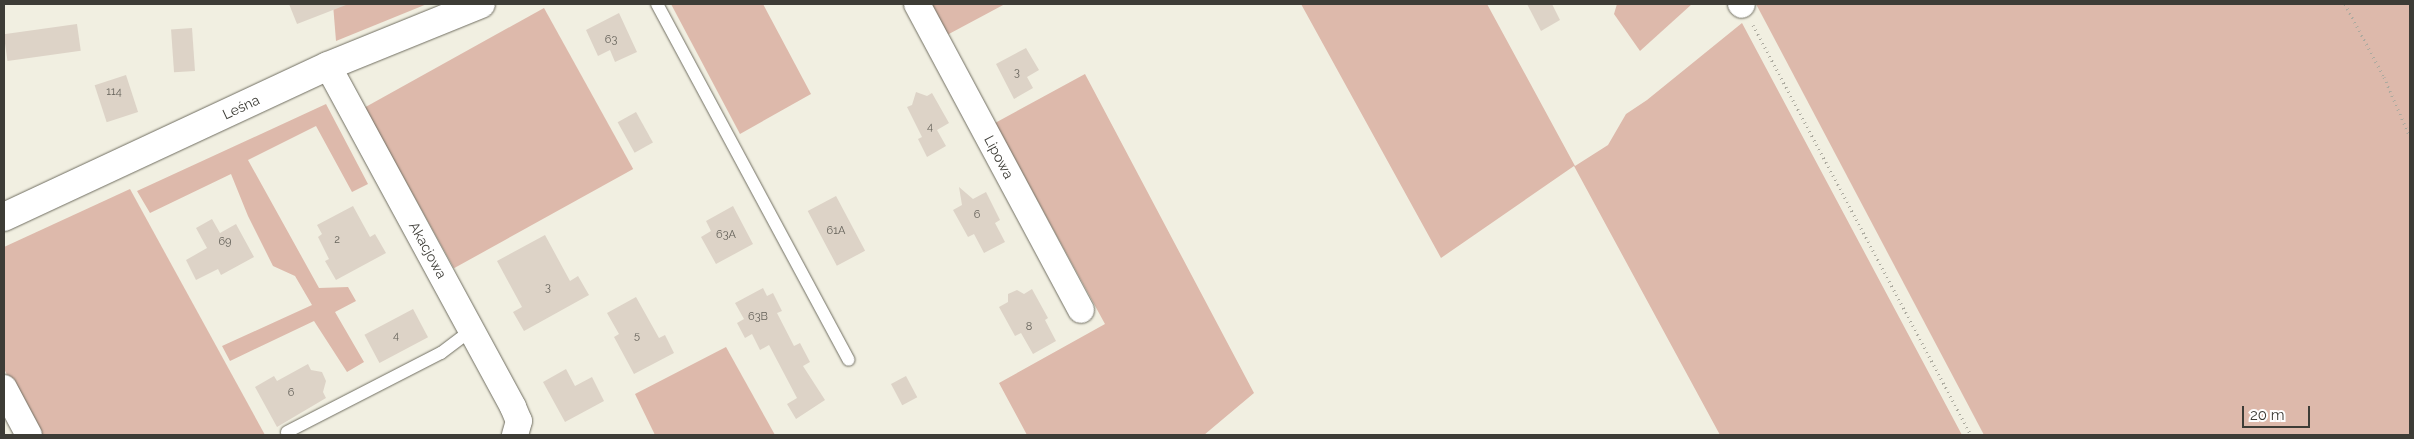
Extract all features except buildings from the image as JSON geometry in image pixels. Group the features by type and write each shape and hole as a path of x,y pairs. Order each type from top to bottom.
{"street":[{"name":"Leśna","path":"4,217 328,66 481,4"},
{"name":"Lipowa","path":"917,4 1081,310"},
{"name":"Akacjowa","path":"328,66 513,407 519,421 515,435"},
{"path":"4,388 29,435"}],"lane":[{"path":"657,4 849,360"},
{"path":"287,432 441,353 472,330"}],"path":[{"path":"1742,4 1971,435"},
{"path":"2345,4 2384,77 2410,137"}],"shaded area":[{"path":"333,4 427,4 336,41"},
{"path":"671,4 763,4 811,94 740,134"},
{"path":"930,4 1005,4 947,35"},
{"path":"1301,4 1487,4 1575,166 1608,145 1626,114 1647,100 1742,23 1962,435 1720,435 1574,166 1441,258"},
{"path":"1617,4 1692,4 1640,51 1614,14"},
{"path":"1756,4 2410,4 2410,435 1984,435"},
{"path":"544,8 633,169 454,268 365,107"},
{"path":"1085,74 1254,393 1204,435 1027,435 999,383 1105,324 995,123"},
{"path":"326,104 368,184 352,192 316,126 248,160 319,288 348,287 356,301 335,312 364,362 347,372 314,321 230,361 222,346 312,305 295,276 273,266 248,216 231,174 150,213 137,191"},
{"path":"130,189 265,435 39,435 4,369 4,247"},
{"path":"726,347 775,435 655,435 635,394"}]}
